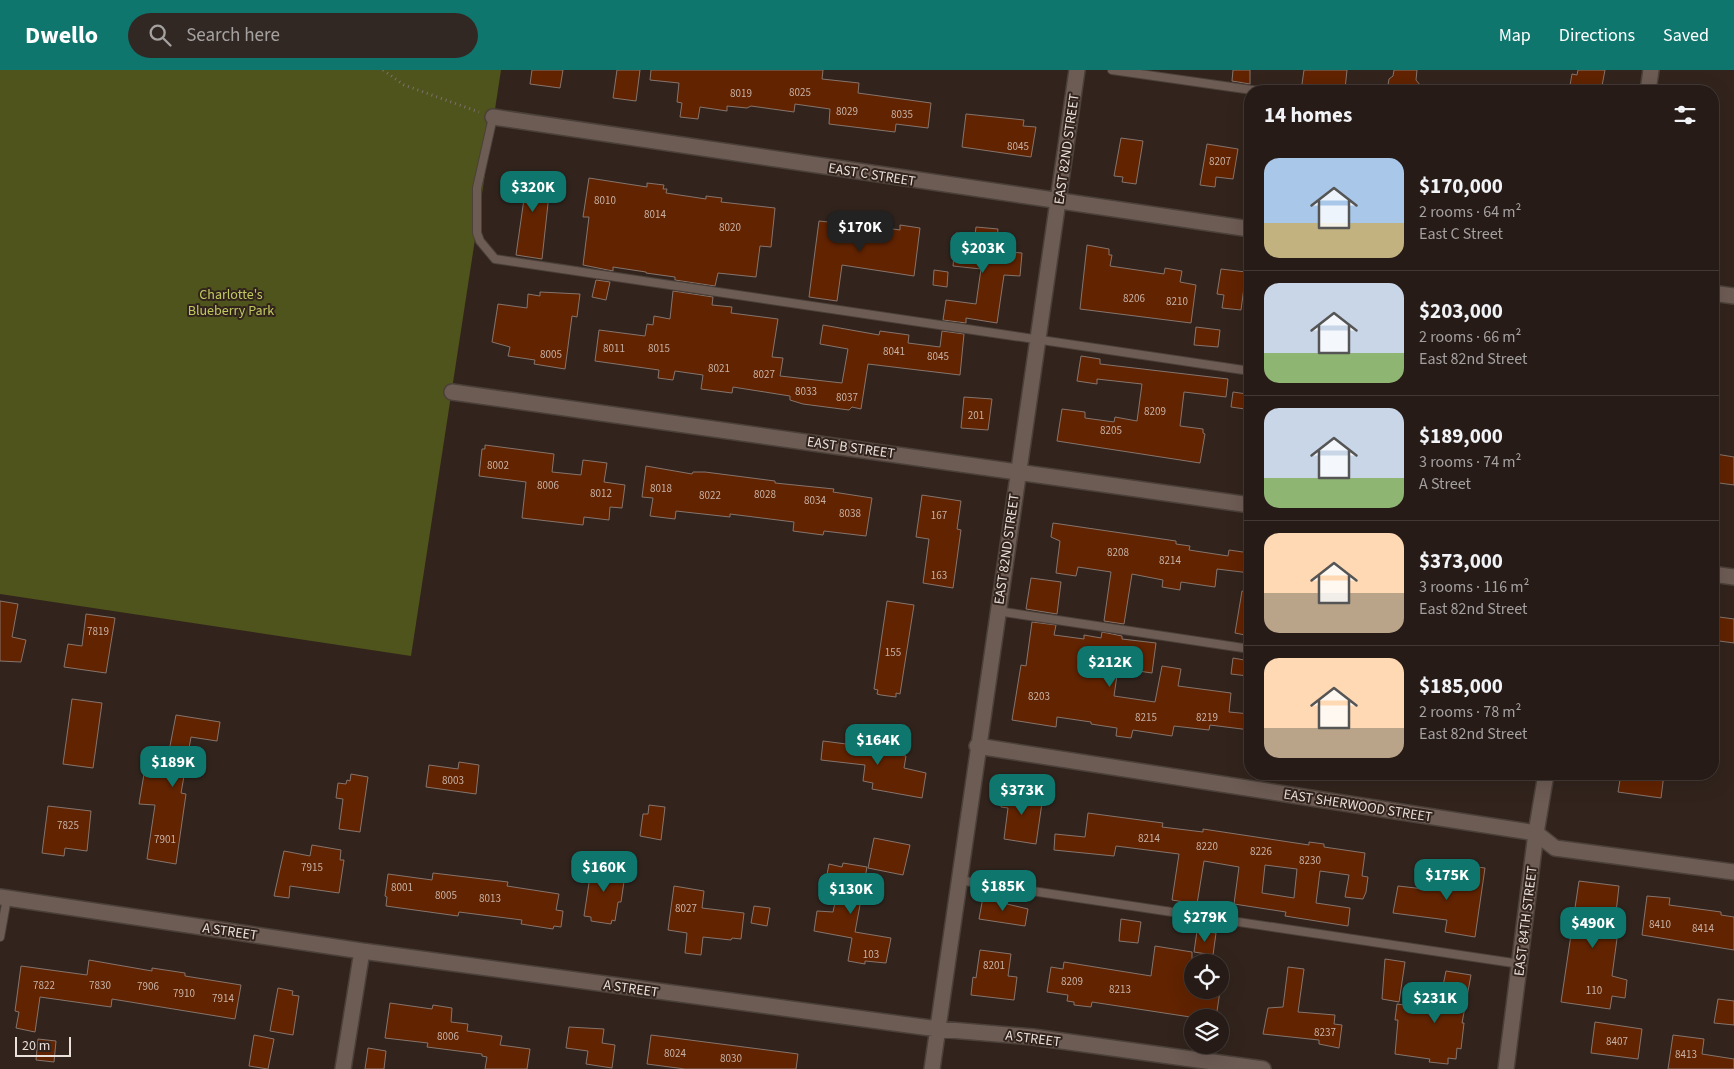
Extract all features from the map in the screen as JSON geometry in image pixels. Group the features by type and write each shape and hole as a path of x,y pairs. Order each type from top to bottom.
{"street":[{"name":"EAST 82ND STREET","path":"932,1069 977,746 1077,70"},
{"path":"1649,85 1651,70"},
{"name":"EAST C STREET","path":"494,118 1244,228"},
{"path":"1719,294 1734,296"},
{"name":"EAST B STREET","path":"452,392 1244,504"},
{"path":"1719,575 1734,577"},
{"name":"EAST SHERWOOD STREET","path":"977,746 1536,833 1555,848 1734,872"},
{"name":"EAST 84TH STREET","path":"1506,1069 1536,833 1545,780"},
{"name":"A STREET","path":"3,898 362,951 938,1029 1033,1037 1264,1069"},
{"path":"343,1069 362,951"}],"lane":[{"path":"1112,70 1244,89"},
{"path":"494,118 477,188 477,233 480,241 495,259 1244,370"},
{"path":"997,611 1244,648"},
{"path":"958,880 1520,964"},
{"path":"0,937 3,898"}],"path":[{"path":"383,70 404,85 494,118"}],"green space":[{"name":"Charlotte's Blueberry Park","path":"0,70 501,70 411,656 0,594"}],"building":[{"path":"532,70 563,70 560,88 530,84"},
{"path":"617,70 640,70 636,101 613,98"},
{"path":"651,70 823,70 822,79 859,83 858,93 931,103 928,128 896,124 895,132 829,124 830,109 795,104 794,112 751,106 747,108 727,106 727,111 700,107 698,119 680,117 682,103 677,102 679,83 650,80"},
{"path":"1233,70 1250,70 1250,84 1232,81"},
{"path":"1304,70 1347,70 1345,85 1302,85"},
{"path":"1394,70 1417,70 1416,80 1420,85 1388,85 1389,79 1393,76"},
{"path":"1578,70 1605,70 1602,85 1570,85 1572,74 1577,75"},
{"path":"966,114 1024,120 1023,126 1036,127 1031,157 962,147"},
{"path":"1121,138 1143,141 1136,184 1122,182 1123,177 1114,176"},
{"path":"1207,144 1238,149 1233,179 1216,177 1215,187 1200,185"},
{"path":"517,173 551,176 542,259 516,255 524,199 514,197"},
{"path":"589,178 647,187 647,183 664,185 663,189 667,189 666,193 706,199 706,196 722,198 721,202 775,208 771,247 760,246 756,277 718,273 715,286 675,280 675,277 646,272 613,267 613,271 583,265 589,217 583,217"},
{"path":"829,220 900,230 900,225 920,228 914,276 842,265 837,301 809,297 819,221 829,222"},
{"path":"976,227 998,229 997,239 1012,240 1011,252 1022,253 1020,276 1004,275 997,323 966,318 966,323 943,320 946,300 976,304 981,269 953,266 956,233 975,235"},
{"path":"1087,245 1109,249 1109,255 1112,255 1110,266 1164,274 1165,268 1182,271 1180,282 1196,285 1191,323 1080,309"},
{"path":"1221,269 1244,272 1241,310 1222,308 1224,295 1217,294"},
{"path":"934,270 948,272 947,287 933,285"},
{"path":"596,280 610,282 606,300 592,297"},
{"path":"673,291 713,297 712,305 732,307 731,313 778,319 772,357 783,358 780,376 842,383 848,349 820,344 823,325 879,335 880,331 909,335 908,343 940,347 942,331 964,334 960,375 868,364 861,409 852,407 849,410 803,404 790,400 790,396 733,387 732,393 701,389 703,375 675,371 673,380 658,378 659,370 595,361 599,330 645,336 647,324 653,325 654,316 670,319"},
{"path":"540,292 580,294 577,317 572,316 565,369 534,364 535,360 508,356 510,347 492,342 498,304 527,308 528,294 540,296"},
{"path":"1196,327 1220,330 1218,347 1194,345"},
{"path":"1081,356 1100,359 1100,364 1228,379 1226,397 1184,392 1180,426 1203,429 1205,434 1200,463 1057,441 1062,409 1085,412 1085,418 1114,422 1115,417 1137,421 1142,384 1097,379 1097,384 1077,381"},
{"path":"1233,392 1244,394 1244,409 1231,407"},
{"path":"964,397 992,399 988,430 961,428"},
{"path":"485,445 554,454 552,472 581,475 583,460 607,463 604,482 625,485 622,508 610,507 609,520 584,517 583,525 522,518 526,482 479,476 482,449 485,449"},
{"path":"1719,454 1734,457 1734,485 1719,483"},
{"path":"646,466 692,474 693,472 705,472 775,481 775,483 834,489 833,492 872,498 866,536 824,531 823,535 793,531 794,522 730,514 730,517 676,511 675,519 650,516 653,498 642,497"},
{"path":"922,495 961,501 957,529 961,530 953,588 923,583 929,539 916,537"},
{"path":"1053,523 1176,541 1176,544 1190,546 1189,550 1228,556 1229,550 1244,552 1244,572 1217,569 1215,587 1181,582 1180,590 1162,587 1163,580 1132,574 1124,624 1104,621 1111,572 1078,567 1076,576 1056,573 1060,541 1051,537"},
{"path":"1031,578 1061,582 1057,614 1026,609"},
{"path":"1242,591 1244,591 1244,635 1235,633"},
{"path":"0,601 18,604 12,637 26,640 21,662 0,661"},
{"path":"887,601 914,605 900,694 896,693 896,697 877,694 878,690 874,689"},
{"path":"86,614 115,618 106,673 64,667 68,644 82,646"},
{"path":"1719,617 1734,619 1734,643 1719,641"},
{"path":"1032,622 1056,625 1054,635 1084,639 1084,635 1101,638 1102,632 1122,636 1122,639 1156,643 1152,673 1118,668 1114,696 1155,702 1162,666 1181,669 1178,686 1231,693 1229,712 1244,713 1244,729 1210,725 1209,730 1174,726 1172,736 1133,730 1131,738 1116,736 1117,728 1091,724 1091,722 1057,717 1056,727 1012,720 1021,665 1026,666"},
{"path":"1233,658 1244,660 1244,676 1231,674"},
{"path":"72,699 102,703 93,768 63,764"},
{"path":"176,715 220,722 217,741 191,737 181,793 186,794 176,864 147,859 155,805 139,804 144,774 164,777"},
{"path":"854,740 887,743 886,753 906,756 904,768 926,773 922,798 872,789 873,783 863,781 865,765 821,760 823,741 854,745"},
{"path":"459,762 479,765 476,794 426,787 429,765 458,769"},
{"path":"351,774 368,777 360,832 339,829 343,799 336,798 338,783 346,784 347,780 350,781"},
{"path":"1620,780 1663,780 1661,798 1618,792"},
{"path":"1003,790 1043,796 1036,844 1004,839 1008,808 1001,807"},
{"path":"649,805 665,807 661,840 640,836 643,814 648,814"},
{"path":"48,806 91,811 87,851 65,848 64,856 42,853"},
{"path":"1088,813 1163,823 1162,827 1203,832 1203,829 1309,845 1309,842 1324,844 1324,847 1365,853 1362,876 1368,877 1366,892 1363,899 1345,897 1349,875 1320,871 1316,903 1350,908 1348,926 1285,916 1286,912 1234,904 1239,867 1204,861 1197,904 1172,900 1179,854 1116,846 1114,856 1054,850 1055,834 1085,837","holes":["1265,865 1297,869 1294,898 1262,893"]},
{"path":"874,838 910,845 903,875 868,868"},
{"path":"312,845 341,850 340,860 344,860 339,893 290,886 289,898 274,896 284,851 310,856"},
{"path":"592,863 626,868 621,902 618,902 615,921 612,920 611,924 591,921 591,917 584,916"},
{"path":"843,863 867,867 855,932 891,938 886,963 865,961 865,964 848,961 852,938 814,931 817,911 833,912 838,889 826,880 829,864 842,867"},
{"path":"1454,864 1485,868 1475,937 1445,932 1447,920 1393,913 1398,886 1451,892"},
{"path":"433,873 508,882 507,886 559,894 556,910 563,911 561,927 554,926 553,929 521,924 522,920 459,912 458,916 386,906 387,897 385,896 388,874 432,880"},
{"path":"1579,881 1619,886 1614,930 1618,931 1612,976 1627,980 1625,998 1612,996 1610,1009 1561,1002"},
{"path":"674,886 704,891 702,908 744,913 741,939 732,938 731,940 703,937 701,955 685,953 687,933 668,930"},
{"path":"1647,896 1670,898 1669,905 1721,912 1721,915 1734,917 1734,950 1642,935"},
{"path":"983,897 1028,909 1025,926 979,919"},
{"path":"754,906 770,908 767,926 751,923"},
{"path":"1121,919 1141,922 1138,943 1119,941"},
{"path":"1197,931 1216,933 1213,954 1194,952"},
{"path":"1155,946 1192,952 1192,954 1184,954 1184,999 1219,999 1217,1009 1184,1009 1184,1016 1092,1002 1091,1007 1074,1005 1074,1002 1067,1001 1068,995 1047,992 1051,967 1063,969 1064,962 1151,976"},
{"path":"980,950 1011,954 1008,976 1017,977 1014,1000 971,995 973,977 976,978"},
{"path":"1385,959 1405,962 1399,1002 1382,999"},
{"path":"89,960 152,971 152,968 185,973 185,976 241,985 235,1019 112,999 111,1007 40,997 35,1032 16,1028 19,1012 15,1011 21,966 87,975"},
{"path":"1288,967 1304,969 1298,1012 1335,1015 1334,1024 1342,1025 1339,1048 1319,1044 1319,1040 1263,1034 1268,1008 1283,1007"},
{"path":"1446,971 1471,975 1462,1023 1464,1023 1461,1049 1457,1048 1456,1059 1448,1058 1448,1064 1429,1062 1430,1059 1395,1054 1398,1020 1395,1020 1397,1004 1438,1010"},
{"path":"278,988 293,991 292,995 299,996 293,1035 270,1031"},
{"path":"1718,999 1734,1001 1734,1025 1714,1023"},
{"path":"390,1003 432,1009 433,1005 452,1008 451,1022 468,1024 467,1031 502,1036 500,1045 530,1049 527,1069 485,1069 487,1057 482,1056 482,1054 427,1047 428,1043 385,1038"},
{"path":"1595,1022 1642,1029 1638,1059 1591,1053"},
{"path":"569,1027 604,1029 602,1043 615,1045 612,1068 586,1064 588,1051 566,1048"},
{"path":"254,1035 274,1039 268,1069 249,1066"},
{"path":"651,1035 798,1054 796,1069 685,1069 647,1064"},
{"path":"1673,1035 1704,1039 1702,1054 1734,1059 1734,1069 1668,1069"},
{"path":"38,1039 56,1041 54,1062 36,1060"},
{"path":"368,1048 386,1051 384,1069 365,1069"}]}
